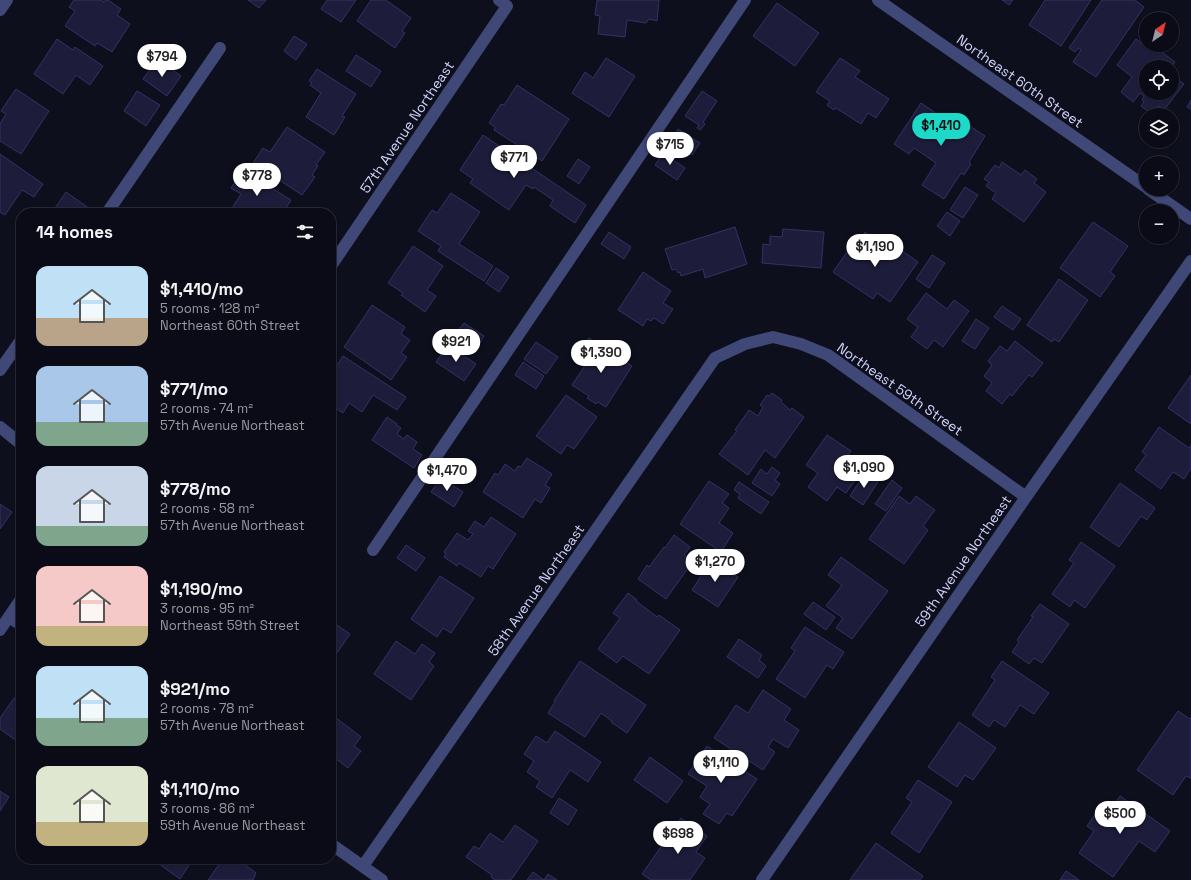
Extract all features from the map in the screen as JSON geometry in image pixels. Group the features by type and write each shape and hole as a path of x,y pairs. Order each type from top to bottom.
{"street":[{"path":"0,10 7,0"},
{"path":"373,550 746,0"},
{"name":"Northeast 60th Street","path":"878,0 1139,182"},
{"name":"57th Avenue Northeast","path":"336,258 503,3"},
{"path":"110,208 220,48"},
{"name":"Northeast 60th Street","path":"1158,196 1191,219"},
{"name":"59th Avenue Northeast","path":"762,880 1191,261"},
{"name":"Northeast 59th Street","path":"745,344 772,338 801,344 828,355 1026,497"},
{"name":"58th Avenue Northeast","path":"362,866 715,358 745,344"},
{"path":"0,370 16,347"},
{"path":"0,427 16,440"},
{"path":"0,630 16,606"},
{"path":"9,617 16,622"},
{"path":"336,848 382,880"}],"building":[{"path":"74,0 101,0 104,2 108,0 121,9 117,15 130,24 112,52 97,43 95,46 65,26 75,11 69,7"},
{"path":"248,0 266,0 259,8"},
{"path":"327,0 356,0 341,22 321,9"},
{"path":"371,0 386,0 411,18 402,31 405,33 395,48 357,21"},
{"path":"597,0 659,0 657,21 649,19 646,23 627,20 625,37 598,34 600,16 595,15"},
{"path":"1002,0 1013,0 1009,5"},
{"path":"1045,0 1091,0 1061,46 1029,25"},
{"path":"1102,0 1135,0 1144,7 1139,12 1139,14 1096,77 1073,62 1081,50 1078,48 1075,52 1069,48"},
{"path":"777,3 819,33 795,66 753,36"},
{"path":"294,36 307,44 296,60 284,51"},
{"path":"57,39 73,50 75,47 103,66 90,85 76,75 63,94 34,74"},
{"path":"1136,39 1139,41 1139,52 1161,52 1172,60 1139,60 1139,94 1133,102 1121,92 1132,77 1117,65"},
{"path":"356,55 381,71 371,87 346,71"},
{"path":"606,58 635,76 609,117 572,93 585,72 593,78"},
{"path":"840,58 860,71 855,77 889,99 876,118 868,113 861,124 836,108 834,110 827,105 830,101 816,92"},
{"path":"158,59 181,76 167,96 143,79"},
{"path":"317,69 356,94 342,116 345,117 334,135 306,117 321,93 310,85 312,83 309,81"},
{"path":"1179,80 1184,84 1179,90"},
{"path":"517,85 569,119 542,161 494,130 495,127 489,123 501,104 504,105"},
{"path":"16,89 49,111 21,154 0,141 0,124 6,114 1,111"},
{"path":"137,91 160,105 146,126 124,111"},
{"path":"702,91 717,101 703,122 705,124 700,130 697,128 699,125 685,116"},
{"path":"1142,100 1172,100 1166,108 1158,106 1156,108 1144,108 1141,106 1144,102"},
{"path":"1191,100 1191,109 1187,107"},
{"path":"921,103 955,126 959,119 985,136 969,162 971,164 964,175 961,173 944,199 922,185 936,163 914,148 909,154 894,144"},
{"path":"287,127 325,152 316,165 318,166 312,175 315,177 302,195 253,163 263,148 270,152"},
{"path":"678,129 700,143 692,155 670,141"},
{"path":"483,135 586,205 575,223 550,206 553,200 534,187 533,189 526,185 509,210 470,183 473,179 460,170"},
{"path":"663,153 685,168 677,180 655,165"},
{"path":"0,154 43,184 34,197 22,190 5,215 0,212"},
{"path":"578,159 590,167 579,184 567,176"},
{"path":"1002,162 1021,175 1025,170 1037,179 1034,183 1046,192 1024,222 992,199 996,193 986,186 989,182 984,179 995,165 999,168"},
{"path":"243,170 291,200 286,208 232,208 241,194 231,188"},
{"path":"965,187 978,195 963,218 950,210"},
{"path":"66,192 89,208 55,208"},
{"path":"451,193 480,212 459,244 493,266 484,281 438,251 441,246 418,231 432,210 437,213"},
{"path":"947,212 960,221 950,236 937,226"},
{"path":"1093,222 1128,246 1110,272 1115,276 1100,297 1060,268"},
{"path":"735,227 747,264 705,278 703,269 681,276 680,272 678,273 676,269 672,270 665,249"},
{"path":"783,229 824,232 821,268 762,263 763,244 770,245 770,236 782,237"},
{"path":"609,232 631,247 624,259 601,244"},
{"path":"865,232 898,254 901,250 918,262 890,302 877,293 873,299 833,272 856,239 859,241"},
{"path":"413,246 443,266 427,290 436,296 425,312 401,295 403,293 388,283"},
{"path":"932,255 945,263 929,288 916,279"},
{"path":"496,268 509,277 499,292 486,283"},
{"path":"643,272 671,291 663,303 673,309 663,324 654,318 651,321 647,319 643,326 618,310"},
{"path":"1059,279 1088,300 1059,342 1054,339 1052,342 1027,325"},
{"path":"926,293 947,309 954,300 969,311 943,347 934,340 927,349 911,337 918,327 907,319"},
{"path":"372,305 405,327 401,334 410,340 401,353 407,357 391,380 344,347"},
{"path":"1002,306 1021,319 1013,330 994,317"},
{"path":"976,319 989,328 975,349 962,341"},
{"path":"464,323 484,336 474,352 453,337"},
{"path":"589,338 632,366 606,407 598,402 596,404 587,398 589,396 572,385 590,358 580,351"},
{"path":"1015,341 1043,363 1032,377 1029,375 1012,396 1010,394 1002,404 986,391 992,383 984,376 992,365 988,361 1000,346 1007,351"},
{"path":"536,342 558,357 546,374 524,359"},
{"path":"448,345 476,364 464,381 436,362"},
{"path":"343,356 406,397 397,410 373,395 362,412 349,403 343,413 336,409 336,364 338,364"},
{"path":"523,362 544,376 536,389 515,375"},
{"path":"1191,375 1191,424 1168,408"},
{"path":"772,393 782,400 781,402 790,410 792,408 804,417 775,458 765,450 748,475 719,454 737,431 735,430 749,410 758,416 763,407 760,405 767,395 769,396"},
{"path":"566,395 597,417 574,449 567,445 561,454 536,436"},
{"path":"387,417 401,428 397,434 404,439 407,435 417,442 413,449 422,455 414,468 372,440"},
{"path":"1159,427 1189,448 1191,445 1191,468 1184,479 1173,472 1161,489 1135,470 1146,455 1142,452"},
{"path":"827,435 851,451 848,455 865,466 846,493 837,487 827,501 808,487 818,473 806,465"},
{"path":"527,458 552,474 545,485 550,488 541,503 535,499 523,518 483,492 495,473 498,475 505,464 515,471 518,466 521,467"},
{"path":"772,467 780,473 775,480 780,484 772,496 752,483 761,469 767,474"},
{"path":"865,473 878,482 863,505 850,496"},
{"path":"441,478 463,492 454,507 431,492"},
{"path":"892,480 902,488 886,511 875,504"},
{"path":"709,481 729,494 722,503 729,508 719,523 733,533 721,552 680,524"},
{"path":"739,482 769,502 761,514 738,498 740,494 734,490"},
{"path":"1120,483 1155,508 1147,520 1141,516 1119,547 1090,527"},
{"path":"899,496 910,504 916,496 935,510 923,526 928,530 904,564 869,539"},
{"path":"0,504 12,512 0,529"},
{"path":"491,517 516,534 493,569 488,566 481,577 459,563 457,566 444,557 446,553 444,552 457,533 468,540 473,534 468,531 475,521 484,527"},
{"path":"674,535 690,547 684,555 693,561 666,599 638,579 647,565 649,567"},
{"path":"1081,542 1115,566 1085,608 1074,600 1070,607 1052,594 1074,563 1069,560"},
{"path":"406,545 425,558 416,571 397,558"},
{"path":"841,557 888,591 852,639 836,628 843,618 826,606 842,585 828,575"},
{"path":"712,559 738,577 718,607 692,590"},
{"path":"440,576 474,598 451,633 443,628 437,637 411,619"},
{"path":"628,593 657,617 659,615 680,630 649,674 623,656 617,663 598,649 620,618 613,613"},
{"path":"813,602 835,617 826,630 804,614"},
{"path":"1040,604 1069,624 1042,663 1034,658 1029,664 1012,652 1019,642 1017,640 1033,617 1031,616"},
{"path":"337,625 350,634 336,654"},
{"path":"805,627 844,652 833,669 827,665 805,698 776,679 795,651 791,648"},
{"path":"739,639 762,655 759,660 766,666 758,678 727,657"},
{"path":"396,641 415,654 422,644 435,653 429,662 434,666 411,700 374,674"},
{"path":"580,661 646,705 627,733 601,713 585,737 548,713"},
{"path":"1002,661 1049,693 1034,714 1020,705 1005,727 994,720 989,727 972,715 995,680 991,677"},
{"path":"763,690 791,709 784,720 799,730 788,748 773,739 768,747 775,752 763,770 714,738 736,705 748,713"},
{"path":"16,698 16,740 0,729 0,718"},
{"path":"1178,711 1190,719 1191,717 1191,778 1186,776 1173,795 1137,770"},
{"path":"336,718 361,737 354,746 361,751 348,768 336,759"},
{"path":"959,722 996,748 973,780 965,775 957,787 928,767"},
{"path":"555,731 601,762 588,782 570,770 552,798 536,787 540,781 527,772 534,761 524,754 536,736 547,743"},
{"path":"707,746 757,779 732,816 727,813 719,824 703,814 710,804 700,797 707,786 688,774"},
{"path":"650,757 683,781 667,803 634,780"},
{"path":"918,780 952,802 919,853 891,833 912,802 906,798"},
{"path":"0,791 9,797 0,811"},
{"path":"1120,796 1170,831 1155,852 1139,841 1113,877 1079,853 1094,831 1087,826 1103,803 1111,809"},
{"path":"559,798 577,810 568,825 550,813"},
{"path":"681,818 707,836 696,852 705,858 690,880 651,880 642,874"},
{"path":"515,825 538,841 511,880 495,880 491,877 492,875 466,857 474,846 479,849 490,833 503,842"},
{"path":"876,843 923,876 920,880 850,880"},
{"path":"159,864 190,864 180,879"},
{"path":"219,864 244,864 256,873 253,880 208,880"},
{"path":"1066,871 1079,880 1060,880"},
{"path":"533,872 544,880 527,880"},
{"path":"548,874 557,880 544,880"}]}
